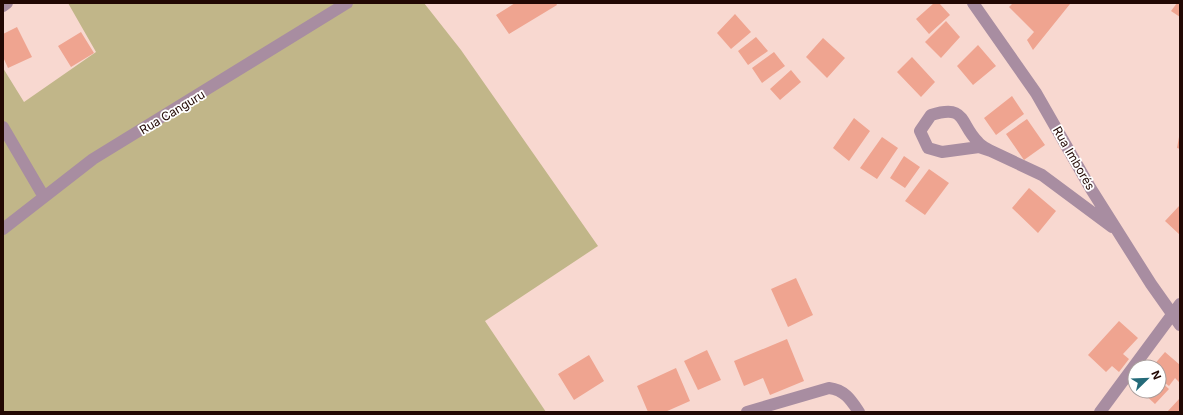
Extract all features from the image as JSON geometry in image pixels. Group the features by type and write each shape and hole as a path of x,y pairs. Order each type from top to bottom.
{"street":[{"path":"3,6 7,3"},
{"name":"Rua Canguru","path":"3,229 93,159 347,3"},
{"name":"Rua Imborés","path":"973,3 1036,93 1117,231 1180,325"},
{"path":"991,151 979,147 942,152 936,151 928,148 920,131 931,115 947,112 956,113 963,119 978,143 991,151 1042,175 1117,231"},
{"path":"3,127 44,197"},
{"path":"1100,412 1180,304"},
{"path":"747,412 829,388 842,392 849,397 859,412"}],"shaded area":[{"path":"68,3 424,3 461,50 598,246 485,321 546,412 3,412 3,68 24,102 96,52"}],"building":[{"path":"515,3 556,3 557,5 509,34 496,15"},
{"path":"934,3 939,3 950,15 929,34 916,19"},
{"path":"1013,3 1070,4 1033,50 1027,40 1034,32 1009,7"},
{"path":"1177,3 1180,3 1180,17 1171,11"},
{"path":"735,14 751,32 731,49 717,33"},
{"path":"946,21 960,37 941,58 925,42"},
{"path":"17,27 32,57 8,68 3,57 3,34"},
{"path":"81,32 94,53 71,67 58,46"},
{"path":"756,37 768,51 748,65 738,51"},
{"path":"823,38 845,58 827,78 806,57"},
{"path":"978,45 996,66 973,85 957,66"},
{"path":"774,52 785,66 762,83 752,68"},
{"path":"912,57 935,82 921,97 897,72"},
{"path":"791,70 801,82 780,100 770,89"},
{"path":"1012,96 1024,114 996,135 984,118"},
{"path":"854,118 870,131 849,161 833,148"},
{"path":"1027,119 1045,145 1024,160 1006,134"},
{"path":"882,137 898,148 877,179 860,168"},
{"path":"1179,137 1180,138 1180,149 1177,148"},
{"path":"904,156 920,167 905,188 890,178"},
{"path":"929,169 949,183 925,215 905,201"},
{"path":"1029,188 1056,211 1038,233 1012,208"},
{"path":"1180,205 1180,235 1165,221"},
{"path":"796,278 813,315 788,327 771,289"},
{"path":"1119,321 1138,338 1123,354 1129,359 1127,359 1127,362 1119,372 1112,366 1106,372 1088,355"},
{"path":"787,339 804,381 770,395 763,378 744,386 734,361"},
{"path":"707,350 721,380 698,390 684,361"},
{"path":"1165,352 1180,365 1180,383 1175,378 1169,386 1167,384 1167,359 1159,359"},
{"path":"589,355 604,381 574,400 558,374"},
{"path":"676,368 690,401 665,412 648,412 637,386"},
{"path":"1180,398 1180,412 1167,412"},
{"path":"1150,399 1160,399 1155,404"}]}
